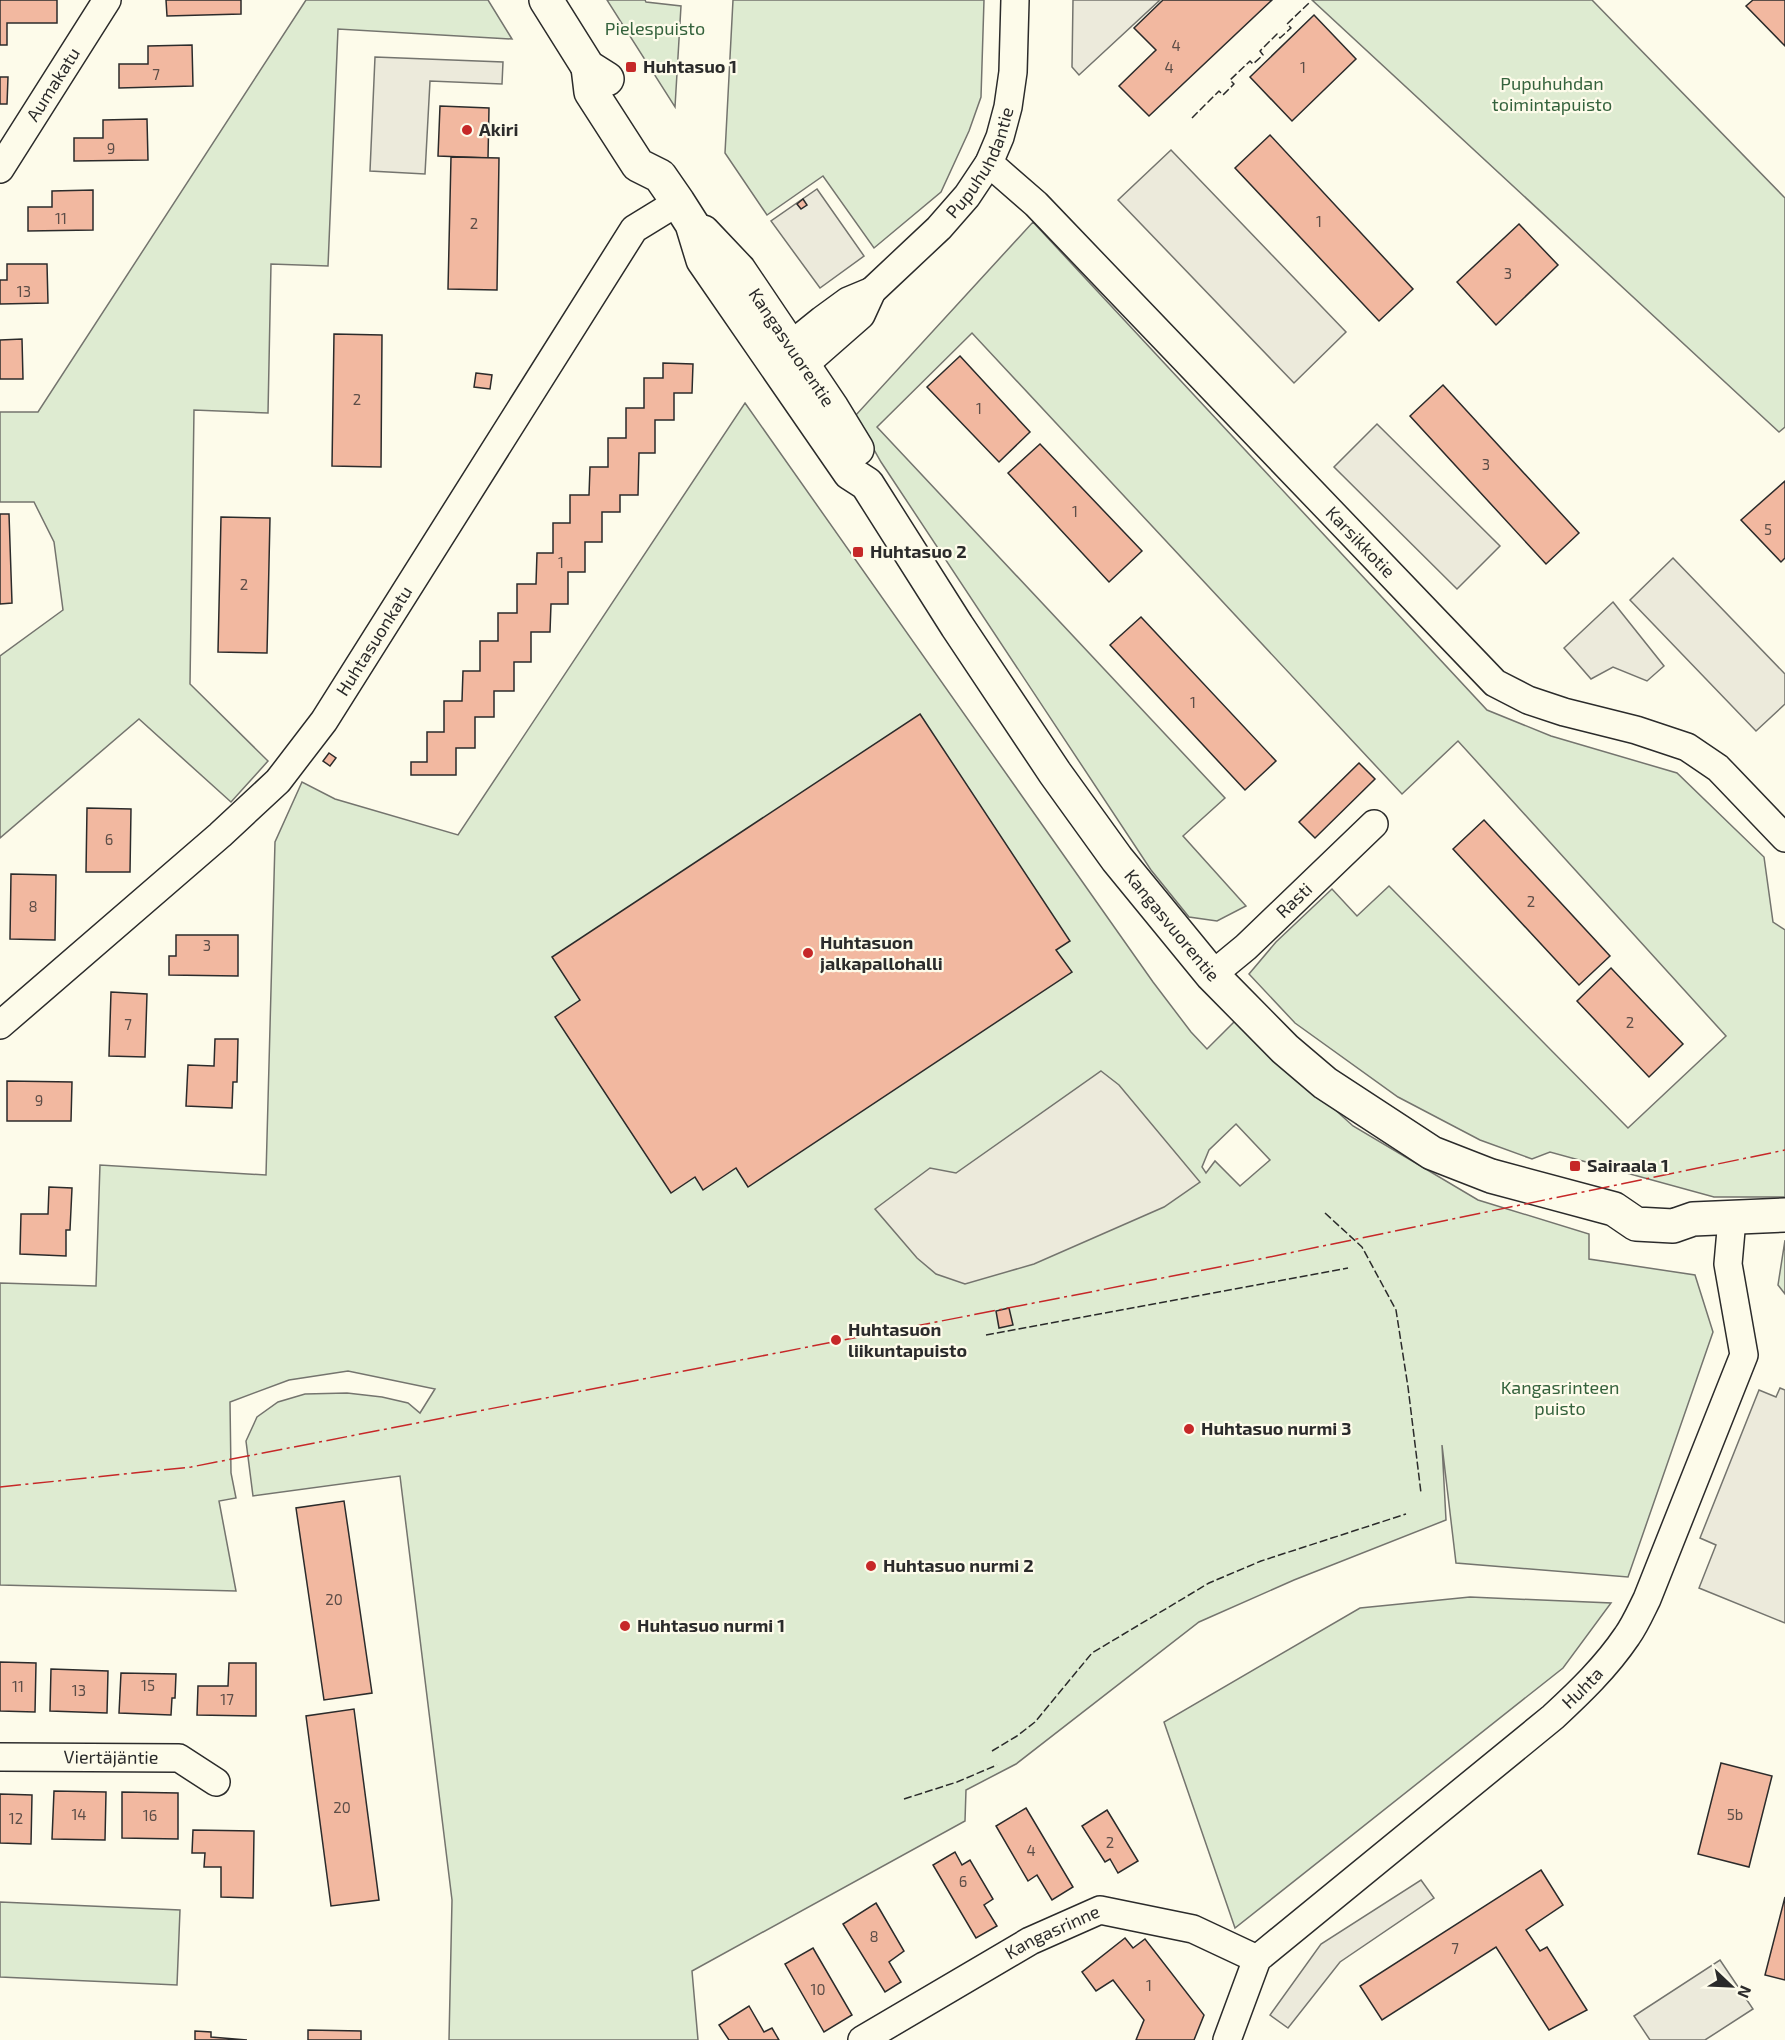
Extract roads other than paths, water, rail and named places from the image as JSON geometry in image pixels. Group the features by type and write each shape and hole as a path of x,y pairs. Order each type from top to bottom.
{"main road":[{"name":"Kangasvuorentie","path":"546,0 588,67 591,92 638,165 660,176 685,213 739,270 850,473 867,484 957,626 1055,772 1117,859 1212,975 1285,1049 1325,1083 1432,1153 1491,1176 1614,1209 1636,1224 1673,1226 1693,1219 1785,1215"}],"street":[{"name":"Aumakatu","path":"0,169 107,0"},
{"name":"Pupuhuhdantie","path":"790,360 848,301 872,291 939,228 967,196 989,163 1000,138 1008,107 1013,72 1015,0"},
{"name":"Karsikkotie","path":"989,163 1036,204 1495,682 1528,700 1564,712 1636,730 1687,747 1718,768 1785,838"},
{"name":"Huhtasuonkatu","path":"0,1025 220,835 278,781 324,721 634,230 685,213"},
{"name":"Rasti","path":"1212,975 1246,946 1374,824"},
{"name":"Huhta","path":"1257,1959 1553,1717 1592,1681 1628,1635 1647,1599 1744,1354 1728,1264 1732,1219"},
{"name":"Viertäjäntie","path":"0,1757 179,1758 216,1782"},
{"name":"Kangasrinne","path":"862,2040 1030,1941 1100,1911 1193,1929 1257,1959"},
{"path":"1227,2040 1257,1959"}],"place":[{"name":"Huhtasuo 1","path":"631,67"},
{"name":"Akiri","path":"467,130"},
{"name":"Huhtasuo 2","path":"858,552"},
{"name":"Huhtasuon jalkapallohalli","path":"808,953"},
{"name":"Sairaala 1","path":"1575,1166"},
{"name":"Huhtasuon liikuntapuisto","path":"836,1340"},
{"name":"Huhtasuo nurmi 3","path":"1189,1429"},
{"name":"Huhtasuo nurmi 2","path":"871,1566"},
{"name":"Huhtasuo nurmi 1","path":"625,1626"}],"park label":[{"name":"Pielespuisto","path":"655,29"},
{"name":"Pupuhuhdan toimintapuisto","path":"1552,94"},
{"name":"Kangasrinteen puisto","path":"1560,1398"}]}
